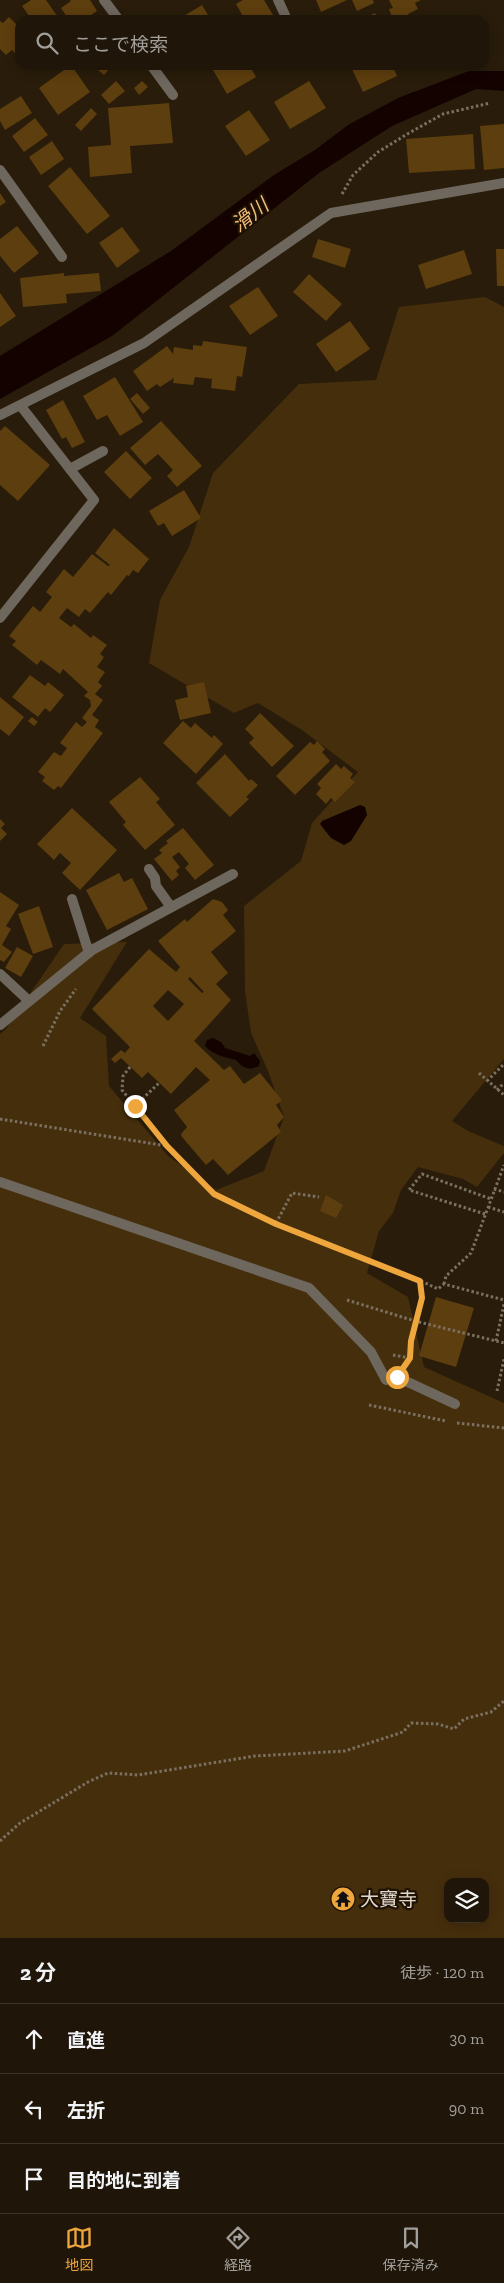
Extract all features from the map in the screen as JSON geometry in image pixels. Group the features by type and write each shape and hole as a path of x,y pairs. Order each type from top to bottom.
{"street":[{"path":"104,0 115,15"},
{"path":"278,0 285,15"},
{"path":"155,70 173,95"},
{"path":"0,170 62,257"},
{"path":"0,415 144,343 332,213 504,183"},
{"path":"0,618 94,500 20,405"},
{"path":"70,470 103,450"},
{"path":"149,869 156,878 156,886 171,907"},
{"path":"0,1025 89,952 233,874"},
{"path":"72,899 89,952"},
{"path":"0,974 29,1001"},
{"path":"0,1182 309,1288 371,1352 386,1380 397,1377 455,1404"}],"path":[{"path":"332,213 352,175 378,152 443,114 490,103"},
{"path":"43,1046 60,1011 81,982"},
{"path":"487,1080 503,1065"},
{"path":"130,1067 123,1076 122,1090 167,1146 214,1194 276,1224 438,1289 444,1284 446,1276 471,1253 504,1164"},
{"path":"479,1073 504,1095"},
{"path":"135,1106 159,1083"},
{"path":"497,1090 504,1083"},
{"path":"0,1120 167,1146"},
{"path":"485,1214 409,1190 422,1174 490,1199"},
{"path":"499,1177 504,1179"},
{"path":"494,1189 504,1192"},
{"path":"276,1224 292,1193 319,1196"},
{"path":"488,1207 504,1212"},
{"path":"397,1377 410,1358 415,1321 422,1298 420,1281"},
{"path":"444,1284 504,1302 496,1340"},
{"path":"344,1299 415,1321 504,1343"},
{"path":"497,1391 504,1359"},
{"path":"369,1405 451,1422 504,1428"},
{"path":"0,1841 20,1823 74,1789 108,1772 138,1775 255,1756 345,1751 403,1732 412,1723 438,1724 454,1729 464,1718 491,1712 504,1701"}],"shaded area":[{"path":"485,297 504,307 504,1059 452,1121 468,1131 504,1146 504,1153 477,1187 463,1179 418,1167 401,1190 393,1213 379,1231 367,1273 408,1297 424,1367 504,1403 504,1938 0,1938 0,1034 6,1029 64,944 127,942 80,1018 106,1036 109,1086 168,1156 216,1190 264,1171 284,1117 268,1071 251,1033 245,991 244,906 301,861 312,823 358,772 302,730 258,703 234,713 149,663 160,600 189,547 213,473 299,384 376,380 399,307"}],"water":[{"name":"滑川","path":"469,71 504,71 504,91 476,89 392,126 319,173 112,336 0,399 0,356 171,251 274,175 315,150 348,125 398,98"},
{"path":"360,805 365,807 367,815 351,841 344,845 331,838 320,824 322,821"},
{"path":"213,1038 221,1042 225,1048 250,1056 254,1053 260,1061 259,1066 246,1068 236,1060 212,1052 205,1046 207,1040"}],"building":[{"path":"31,0 46,0 56,15 28,15 22,6"},
{"path":"90,0 97,11 91,15 66,15 61,8 71,1"},
{"path":"243,0 264,0 273,15 242,15 236,4"},
{"path":"316,0 347,0 321,12"},
{"path":"352,0 373,0 374,3 357,11"},
{"path":"389,0 421,0 415,3 418,9 408,15 391,15 389,9 393,8"},
{"path":"202,5 208,15 185,15"},
{"path":"9,17 15,23 15,53 12,50 6,55 0,49 0,21 3,23"},
{"path":"64,70 75,70 90,92 58,115 39,88"},
{"path":"98,70 108,70 104,75"},
{"path":"213,70 252,70 256,77 227,94"},
{"path":"352,70 394,70 397,76 363,92"},
{"path":"116,81 125,91 109,104 101,95"},
{"path":"142,81 148,87 139,95 134,88"},
{"path":"309,81 326,108 290,129 274,102"},
{"path":"21,96 32,113 5,130 0,121 0,109"},
{"path":"169,103 173,143 130,146 132,173 90,177 88,147 111,145 108,108"},
{"path":"91,108 97,114 81,131 75,125"},
{"path":"249,110 270,140 246,156 225,126"},
{"path":"35,118 48,135 24,152 12,136"},
{"path":"504,124 504,168 484,170 480,126"},
{"path":"473,134 475,169 409,173 406,139"},
{"path":"52,141 64,159 41,175 29,157"},
{"path":"70,167 110,216 87,234 48,186"},
{"path":"0,193 6,202 0,206"},
{"path":"17,226 39,253 14,273 0,256 0,239"},
{"path":"122,227 140,251 117,268 99,243"},
{"path":"318,239 351,249 345,268 312,257"},
{"path":"496,249 504,249 504,286 497,286"},
{"path":"464,250 472,274 426,289 418,265"},
{"path":"64,273 64,276 99,273 101,291 66,294 67,303 23,307 20,278"},
{"path":"309,274 342,304 326,321 293,292"},
{"path":"258,287 278,316 250,335 229,306"},
{"path":"0,293 16,316 0,327"},
{"path":"350,321 370,349 336,372 316,344"},
{"path":"203,341 247,347 242,377 237,376 235,391 211,388 212,379 195,377 193,385 173,383 174,378 160,387 157,384 147,391 133,371 167,346 173,354 174,347 193,350 193,345 202,346"},
{"path":"115,377 143,422 120,436 107,415 97,420 83,396"},
{"path":"137,393 150,408 143,414 130,399"},
{"path":"63,400 85,442 72,448 66,437 62,439 46,410"},
{"path":"161,421 202,466 177,487 167,476 173,470 158,454 145,465 130,448"},
{"path":"5,426 50,465 18,501 0,485 0,431"},
{"path":"126,451 152,478 130,499 104,472"},
{"path":"184,490 201,518 172,536 164,523 158,526 149,511"},
{"path":"114,528 149,559 138,573 133,570 129,576 127,575 111,595 108,592 90,613 85,609 79,617 67,608 59,618 71,627 74,624 91,638 93,635 107,645 100,654 104,657 97,667 105,672 98,682 102,686 95,694 103,700 92,715 99,720 95,727 103,733 61,788 58,786 54,790 42,781 45,777 38,772 54,752 61,756 67,748 60,743 76,722 82,727 87,722 82,718 91,706 90,700 84,696 88,692 63,669 60,674 41,660 37,665 12,645 16,641 9,636 33,606 40,612 52,597 46,592 64,569 73,577 92,554 108,566 110,565 95,553"},
{"path":"30,675 45,686 48,682 64,695 50,712 45,708 38,717 12,697"},
{"path":"204,682 211,713 180,720 175,700 188,697 186,686"},
{"path":"0,697 24,717 9,736 0,729"},
{"path":"260,713 294,746 272,767 249,743 254,738 245,729"},
{"path":"32,717 38,722 34,726 28,721"},
{"path":"183,721 191,728 195,723 212,738 214,735 223,744 196,774 163,743"},
{"path":"317,741 325,749 322,752 330,761 295,795 276,776 310,742 314,745"},
{"path":"225,754 249,781 251,779 258,785 246,797 249,799 230,817 196,783"},
{"path":"336,764 341,769 344,766 353,774 350,778 355,782 335,802 331,798 326,804 316,794 321,788 317,784"},
{"path":"140,777 160,799 156,802 175,825 145,850 123,825 126,822 109,802"},
{"path":"72,808 117,850 80,890 62,873 71,863 60,853 54,860 37,844"},
{"path":"0,819 5,824 1,828 7,834 0,841"},
{"path":"183,828 214,865 195,880 185,868 189,864 179,852 172,857 180,867 176,871 179,875 172,881 154,859 162,853 159,850 168,843 166,841"},
{"path":"119,873 124,882 132,878 148,909 107,930 86,890"},
{"path":"0,892 19,905 6,926 11,929 2,945 12,952 4,962 0,960"},
{"path":"213,899 222,902 228,910 223,915 236,931 211,952 228,973 216,984 231,1000 194,1041 224,1070 230,1066 244,1084 260,1073 282,1100 276,1105 284,1117 277,1125 281,1132 228,1175 213,1159 206,1165 182,1137 181,1134 187,1127 174,1110 210,1080 196,1067 171,1094 148,1072 142,1078 121,1058 115,1063 111,1059 121,1050 125,1053 130,1047 92,1009 149,949 176,972 180,967 158,941 185,919 187,922","holes":["190,977 204,992 202,993 188,979","168,990 184,1004 168,1021 153,1006"]},
{"path":"39,906 53,947 33,954 18,914"},
{"path":"17,947 33,956 21,977 5,968"},
{"path":"326,1195 343,1205 336,1218 320,1211"},
{"path":"436,1297 474,1308 456,1367 419,1356"}],"place":[{"name":"大寶寺","path":"343,1899"}],"route":[{"path":"135,1106 167,1146 214,1194 276,1224 420,1281 422,1298 411,1341 410,1358 397,1377"}]}
